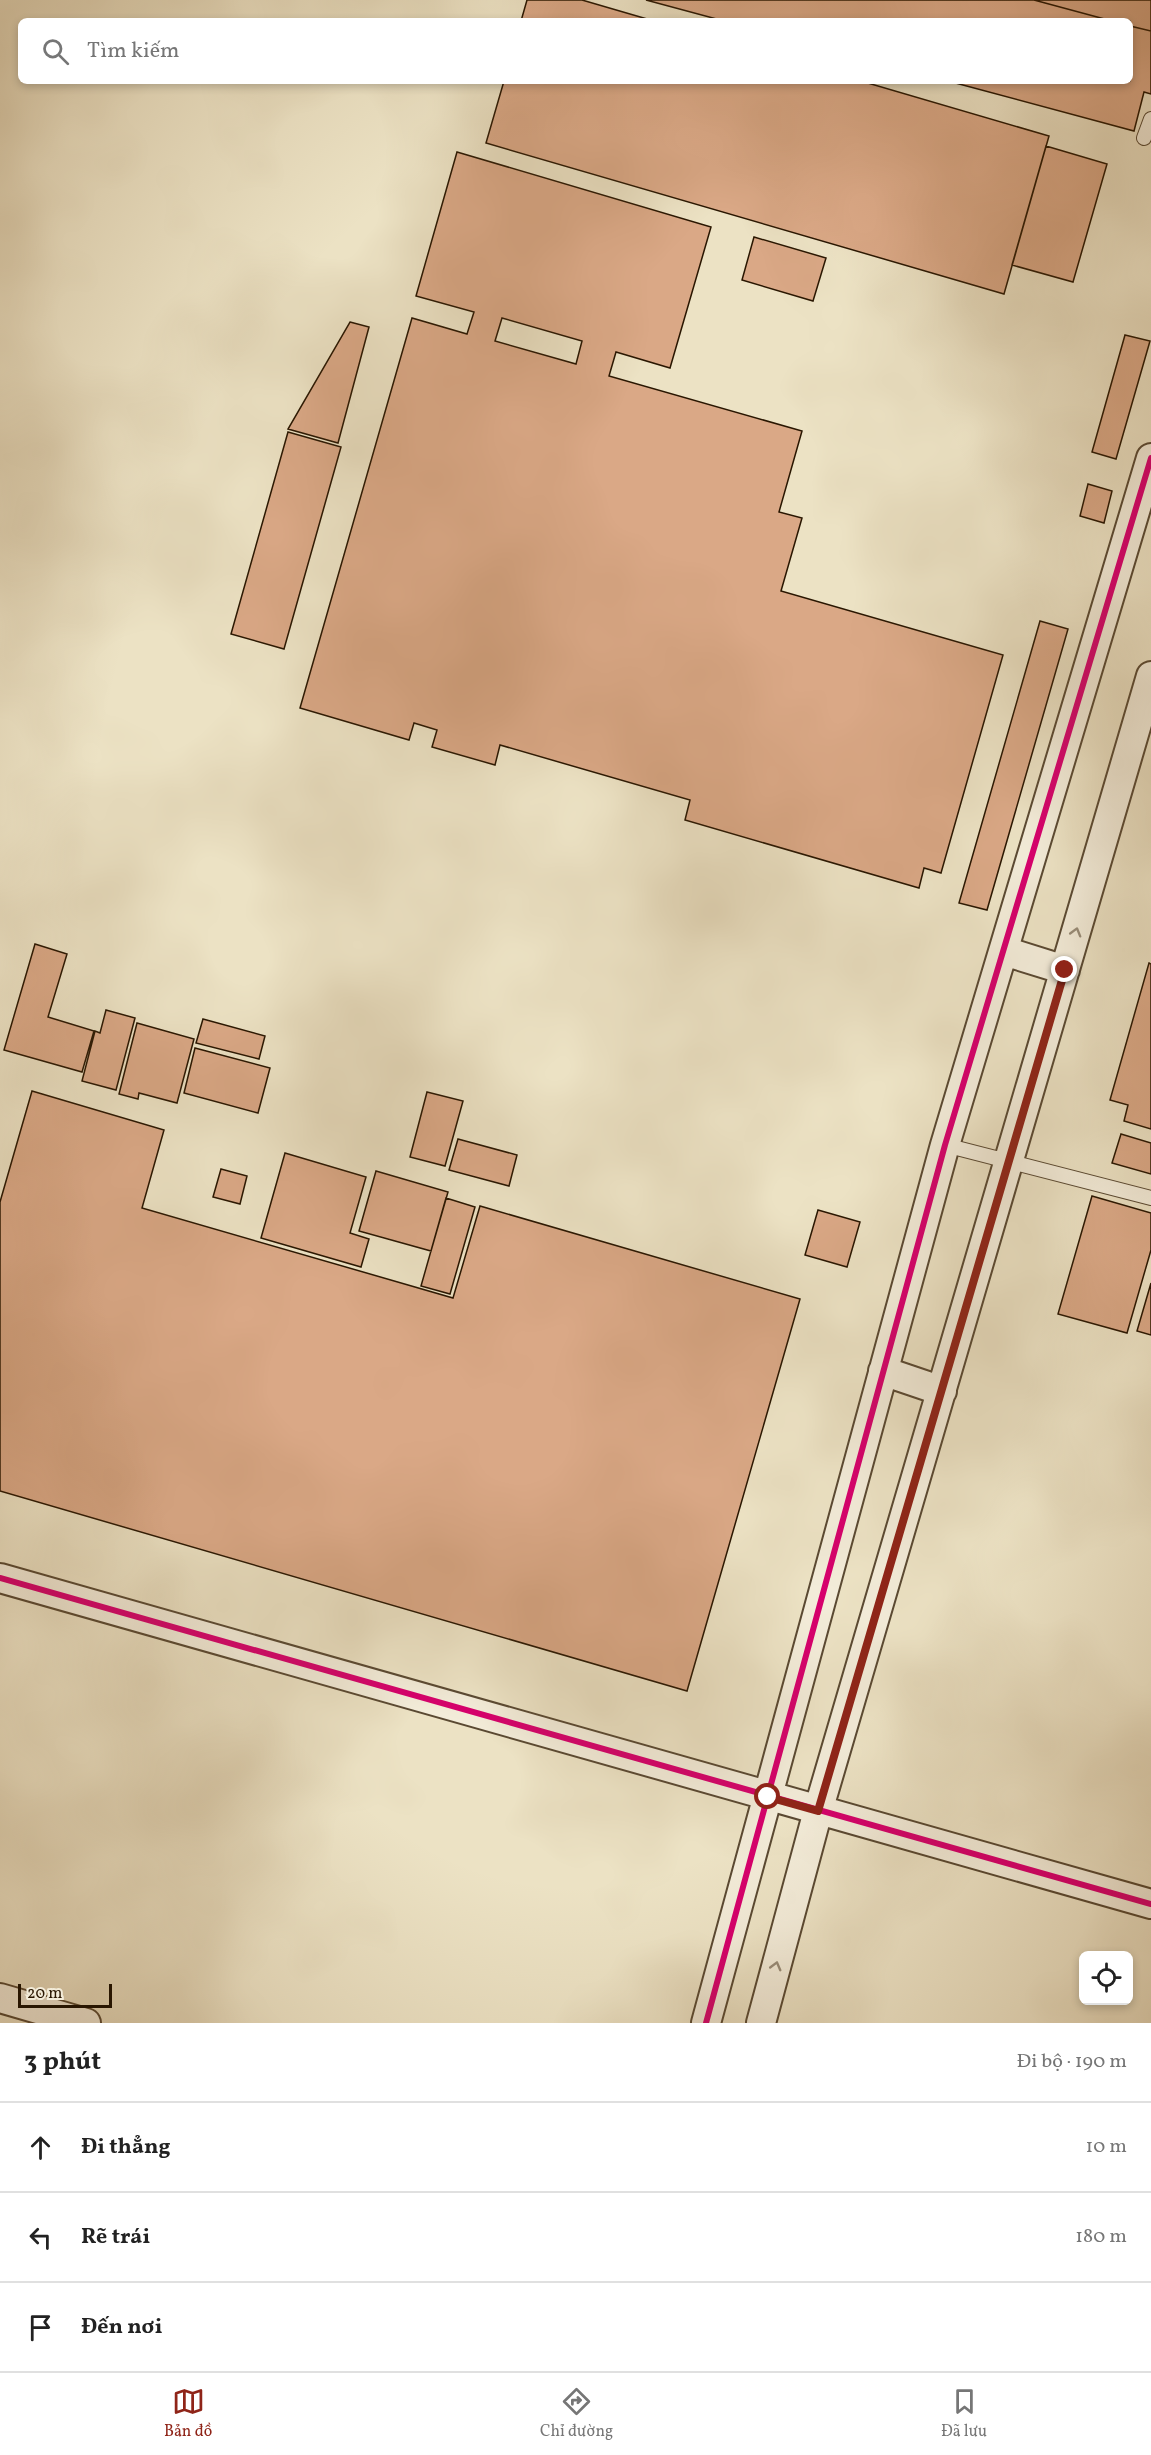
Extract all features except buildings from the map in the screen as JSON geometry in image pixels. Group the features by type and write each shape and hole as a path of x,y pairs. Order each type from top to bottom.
{"street":[{"path":"706,2023 945,1145 1151,458"},
{"path":"761,2023 818,1811 1151,676"},
{"path":"1004,951 1065,970"},
{"path":"884,1371 942,1391"},
{"path":"0,1578 1151,1904"},
{"path":"0,1998 86,2023"}],"lane":[{"path":"1144,138 1151,119"},
{"path":"945,1145 1151,1198"}],"cycle path":[{"path":"706,2023 945,1145 1151,458"},
{"path":"0,1578 1151,1904"}],"route":[{"path":"768,1797 818,1811 1065,970"}]}
